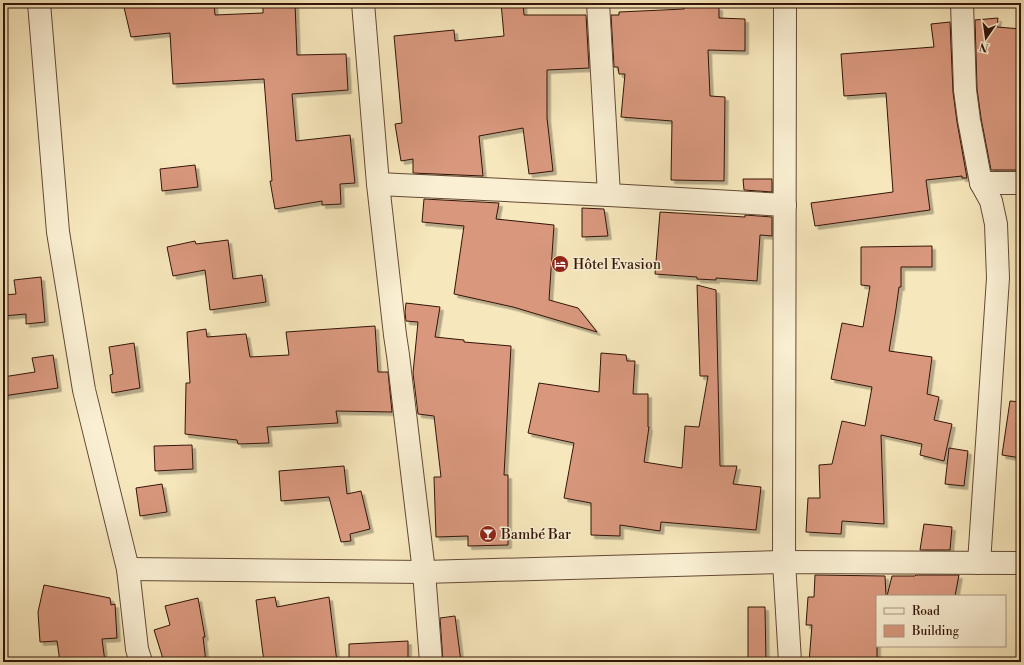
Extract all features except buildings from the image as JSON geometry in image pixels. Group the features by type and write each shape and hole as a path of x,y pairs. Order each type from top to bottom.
{"street":[{"path":"39,3 58,232 84,390 128,569 140,662"},
{"path":"363,3 378,184 424,572 431,662"},
{"path":"598,3 609,195"},
{"path":"785,3 784,562 790,662"},
{"path":"962,3 965,90 981,183 991,201 996,224 998,278 979,563"},
{"path":"981,183 1021,183"},
{"path":"378,184 785,205"},
{"path":"128,569 424,572 784,562 1021,563"}],"place":[{"name":"Hôtel Evasion","path":"560,264"},
{"name":"Bambé Bar","path":"488,534"}]}
